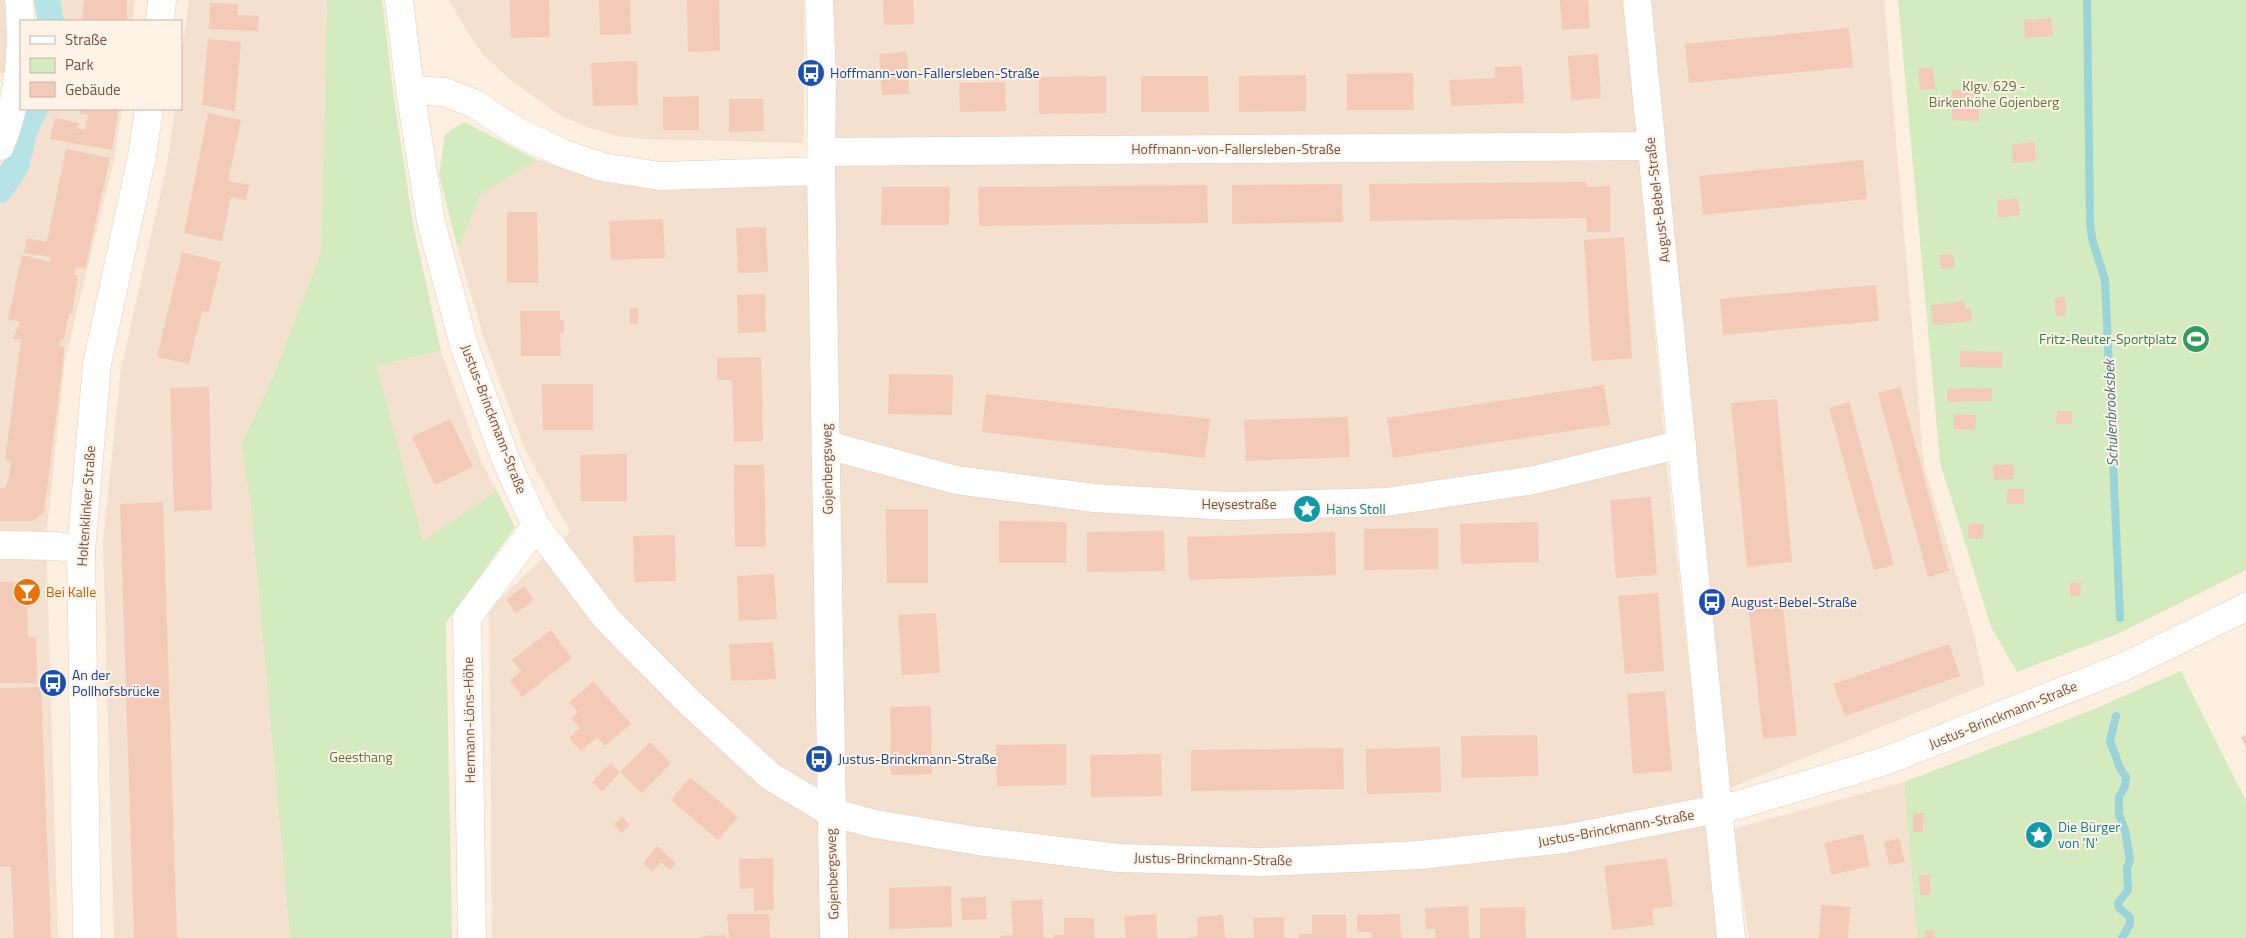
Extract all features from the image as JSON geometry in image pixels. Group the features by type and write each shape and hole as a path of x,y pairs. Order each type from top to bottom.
{"street":[{"path":"19,0 20,24"},
{"path":"160,20 162,0"},
{"name":"Justus-Brinckmann-Straße","path":"399,0 410,90 431,222 464,345 505,458 536,526 607,619 686,700 770,776 830,812 874,824 978,841 1118,858 1262,862 1421,855 1564,839 1718,810 1885,761 2121,668 2246,607"},
{"name":"Gojenbergsweg","path":"819,0 822,75 833,762 830,812 834,938"},
{"name":"August-Bebel-Straße","path":"1637,0 1651,146 1661,221 1731,938"},
{"path":"0,146 14,105 20,62"},
{"path":"410,90 445,92 475,104 516,131 562,153 602,167 660,176 822,161"},
{"name":"Holtenklinker Straße","path":"87,938 81,550 97,364 142,156 149,110"},
{"name":"Hoffmann-von-Fallersleben-Straße","path":"822,161 1651,146"},
{"name":"Heysestraße","path":"827,445 956,480 1094,498 1229,506 1386,502 1534,480 1682,444"},
{"name":"Hermann-Löns-Höhe","path":"472,938 467,618 536,526"},
{"path":"0,545 57,546 81,550"}],"shaded area":[{"path":"0,0 6,0 8,51 4,73 0,73"},
{"path":"55,0 135,0 133,20 58,20"},
{"path":"189,0 327,0 321,252 273,377 241,444 251,509 290,938 114,938 103,541 121,369 167,164 175,110 182,110 182,50"},
{"path":"449,0 804,0 804,143 643,139 617,136 587,127 561,116 513,82 483,55 467,32"},
{"path":"833,0 1624,0 1668,477 1719,938 492,938 489,609 570,532 525,449 484,339 458,249 481,194 537,160 649,179 831,175"},
{"path":"1650,0 1884,0 1924,466 1974,634 1985,685 1727,789"},
{"path":"43,110 122,110 114,160 65,360 46,539 58,938 0,938 0,204 35,136"},
{"path":"441,351 482,464 497,491 423,542 377,366"},
{"path":"1904,782 1917,938 1749,938 1733,829"}],"green space":[{"name":"Geesthang","path":"327,0 382,0 394,99 413,224 441,351 377,366 423,541 497,491 515,527 446,623 452,938 290,938 251,509 241,444 273,377 321,252"},
{"name":"Klgv. 629 - Birkenhöhe Gojenberg","path":"1898,0 2246,0 2246,570 2115,635 2017,672 1991,627 1940,462"},
{"path":"464,122 537,160 481,194 458,249 439,175 445,134"},
{"path":"2181,671 2246,801 2246,938 1917,938 1904,782 2092,710"}],"building":[{"path":"84,0 127,0 127,20 82,20"},
{"path":"510,0 549,0 550,37 511,38"},
{"path":"599,0 630,0 631,34 600,35"},
{"path":"687,0 719,0 720,51 688,52"},
{"path":"883,0 913,0 914,24 884,25"},
{"path":"1560,0 1588,0 1590,28 1562,30"},
{"path":"210,3 238,4 238,15 259,16 258,31 209,29"},
{"path":"2051,18 2053,36 2025,38 2024,20"},
{"path":"1849,28 1853,67 1689,83 1685,44"},
{"path":"208,39 241,42 235,111 202,105"},
{"path":"907,52 909,94 882,95 879,54"},
{"path":"1598,54 1601,98 1571,100 1568,56"},
{"path":"637,61 638,105 593,106 591,63"},
{"path":"1522,66 1524,103 1451,106 1449,80 1495,78 1495,67"},
{"path":"1933,68 1935,89 1920,90 1918,69"},
{"path":"1413,73 1414,110 1347,110 1347,74"},
{"path":"1306,75 1306,111 1239,112 1239,76"},
{"path":"1106,76 1106,113 1039,114 1039,77"},
{"path":"1141,76 1208,76 1209,112 1141,112"},
{"path":"1005,82 1006,111 960,112 959,83"},
{"path":"1952,90 1979,90 1979,121 1952,120"},
{"path":"699,96 699,130 663,130 663,97"},
{"path":"729,99 763,99 764,131 729,132"},
{"path":"81,110 119,110 112,150 50,139 55,118 79,123 78,129 85,130 88,115 80,114"},
{"path":"208,113 241,120 228,181 249,185 246,200 231,197 222,241 184,233"},
{"path":"2035,142 2036,161 2013,163 2012,144"},
{"path":"66,149 110,158 85,269 76,267 74,275 78,276 72,314 69,314 64,339 61,339 59,346 64,347 63,363 44,512 33,521 0,521 0,488 5,488 9,478 11,461 5,460 21,340 13,339 20,322 8,319 22,255 50,262 51,257 24,253 27,238 47,242"},
{"path":"1863,160 1867,199 1703,215 1699,176"},
{"path":"1586,182 1586,187 1610,186 1610,232 1587,232 1586,218 1370,221 1369,184"},
{"path":"1342,184 1343,222 1232,224 1232,185"},
{"path":"1207,185 1208,223 979,226 978,187"},
{"path":"882,187 950,187 949,225 881,225"},
{"path":"2018,198 2020,215 1998,218 1997,200"},
{"path":"507,212 537,212 538,283 507,283"},
{"path":"663,219 665,258 611,260 609,221"},
{"path":"766,227 768,272 738,273 736,228"},
{"path":"1624,237 1632,358 1592,361 1584,240"},
{"path":"182,252 221,262 209,312 202,311 189,364 157,357"},
{"path":"1953,254 1955,267 1941,269 1939,255"},
{"path":"1876,285 1879,321 1723,335 1720,299"},
{"path":"765,294 766,332 738,333 737,295"},
{"path":"2065,297 2066,316 2056,316 2055,298"},
{"path":"1964,301 1965,309 1971,309 1972,321 1933,325 1931,305"},
{"path":"630,308 638,308 638,324 630,324"},
{"path":"520,311 560,311 560,320 564,320 564,333 560,333 561,356 521,356"},
{"path":"1960,351 2003,352 2002,368 1960,367"},
{"path":"761,357 763,441 734,442 732,380 717,380 717,358"},
{"path":"889,374 953,375 952,415 888,414"},
{"path":"542,384 593,384 593,430 543,430"},
{"path":"1604,385 1610,425 1393,458 1387,418"},
{"path":"209,387 212,510 174,511 170,388"},
{"path":"1900,387 1949,571 1928,577 1878,393"},
{"path":"1992,388 1992,401 1948,402 1947,389"},
{"path":"986,394 1210,419 1205,458 982,432"},
{"path":"1777,399 1792,562 1747,567 1731,403"},
{"path":"1849,402 1894,565 1874,570 1829,408"},
{"path":"2057,411 2072,411 2072,424 2056,424"},
{"path":"1954,414 1976,415 1975,430 1954,429"},
{"path":"1348,417 1350,457 1246,461 1244,420"},
{"path":"450,419 473,467 435,485 412,437"},
{"path":"627,454 627,501 581,501 580,455"},
{"path":"2013,464 2014,479 1994,480 1993,465"},
{"path":"734,465 764,465 766,547 735,547"},
{"path":"2007,489 2024,489 2024,504 2007,504"},
{"path":"1651,497 1657,575 1616,578 1610,500"},
{"path":"163,502 177,938 134,938 120,504"},
{"path":"886,509 928,509 928,583 887,583"},
{"path":"999,521 1067,522 1066,563 999,563"},
{"path":"1538,522 1539,562 1461,564 1460,524"},
{"path":"1969,524 1984,524 1983,539 1968,538"},
{"path":"1438,528 1438,569 1364,570 1364,529"},
{"path":"1164,531 1165,571 1087,572 1087,532"},
{"path":"1335,532 1336,575 1189,580 1187,537"},
{"path":"675,535 676,581 634,582 633,536"},
{"path":"774,574 777,619 739,621 737,576"},
{"path":"0,582 30,582 31,607 27,607 28,637 36,637 37,683 0,683"},
{"path":"2070,582 2081,583 2080,596 2070,596"},
{"path":"524,586 534,600 516,613 506,600"},
{"path":"1658,593 1664,671 1625,674 1618,596"},
{"path":"1782,599 1797,735 1763,739 1748,602"},
{"path":"936,613 940,673 902,675 898,615"},
{"path":"551,630 572,658 522,697 510,680 521,671 512,660"},
{"path":"773,642 776,679 731,681 729,644"},
{"path":"1949,644 1960,676 1845,716 1833,684"},
{"path":"593,681 631,724 605,746 597,737 581,751 569,738 580,728 571,718 578,712 569,703"},
{"path":"41,687 51,938 14,938 11,867 0,867 0,688"},
{"path":"1665,691 1672,771 1633,774 1627,694"},
{"path":"931,706 932,774 891,775 890,707"},
{"path":"1537,735 1538,776 1462,778 1461,736"},
{"path":"2246,735 2246,747 2241,737"},
{"path":"650,742 671,763 642,793 620,772"},
{"path":"1066,744 1066,785 997,786 996,745"},
{"path":"1440,747 1441,792 1367,794 1366,749"},
{"path":"1343,748 1344,789 1191,791 1191,750"},
{"path":"1161,754 1162,796 1091,797 1090,755"},
{"path":"611,763 620,772 602,792 592,782"},
{"path":"690,777 738,817 718,840 671,800"},
{"path":"1913,813 1924,813 1923,832 1913,832"},
{"path":"622,816 630,825 622,833 614,825"},
{"path":"1863,834 1870,866 1832,875 1824,843"},
{"path":"1899,838 1905,862 1889,865 1884,842"},
{"path":"657,846 676,863 670,870 661,862 652,872 643,863"},
{"path":"773,858 774,910 754,911 754,888 740,889 739,859"},
{"path":"1667,858 1673,906 1652,909 1654,925 1612,930 1604,866"},
{"path":"1919,875 1930,875 1930,895 1920,895"},
{"path":"951,886 952,927 889,929 889,888"},
{"path":"986,897 987,919 962,920 961,898"},
{"path":"1042,899 1044,938 1000,938 1000,936 1013,935 1011,901"},
{"path":"1821,905 1850,907 1848,938 1819,938"},
{"path":"1468,906 1469,938 1436,938 1435,929 1426,929 1425,908"},
{"path":"1525,907 1526,938 1480,938 1480,908"},
{"path":"727,914 769,914 770,938 729,938"},
{"path":"1156,914 1157,938 1126,938 1124,916"},
{"path":"1400,914 1401,938 1372,938 1372,932 1357,932 1357,915"},
{"path":"1223,915 1225,938 1188,938 1198,936 1197,917"},
{"path":"1312,915 1346,915 1346,938 1299,938 1299,934 1312,934"},
{"path":"1284,917 1284,938 1254,938 1253,918"},
{"path":"1064,918 1094,918 1095,938 1054,938 1053,935 1064,935"},
{"path":"1925,930 1934,930 1935,938 1925,938"},
{"path":"726,935 726,938 703,938 703,936"}],"waterway":[{"path":"47,0 51,20"},
{"name":"Schulenbrooksbek","path":"2087,0 2090,221 2092,239 2105,280 2120,618"},
{"path":"0,190 16,166 25,129 34,110"},
{"name":"Schulenbrooksbek","path":"2116,716 2110,741 2120,768 2126,777 2125,786 2119,797 2119,815 2125,830 2130,860 2127,868 2128,890 2118,903 2119,908 2130,917 2130,924 2122,938"}],"place":[{"name":"Hoffmann-von-Fallersleben-Straße","path":"811,73"},
{"name":"Fritz-Reuter-Sportplatz","path":"2196,339"},
{"name":"Hans Stoll","path":"1307,509"},
{"name":"Bei Kalle","path":"27,592"},
{"name":"August-Bebel-Straße","path":"1712,602"},
{"name":"An der Pollhofsbrücke","path":"53,683"},
{"name":"Justus-Brinckmann-Straße","path":"819,759"},
{"name":"Die Bürger von 'N'","path":"2039,835"}]}
